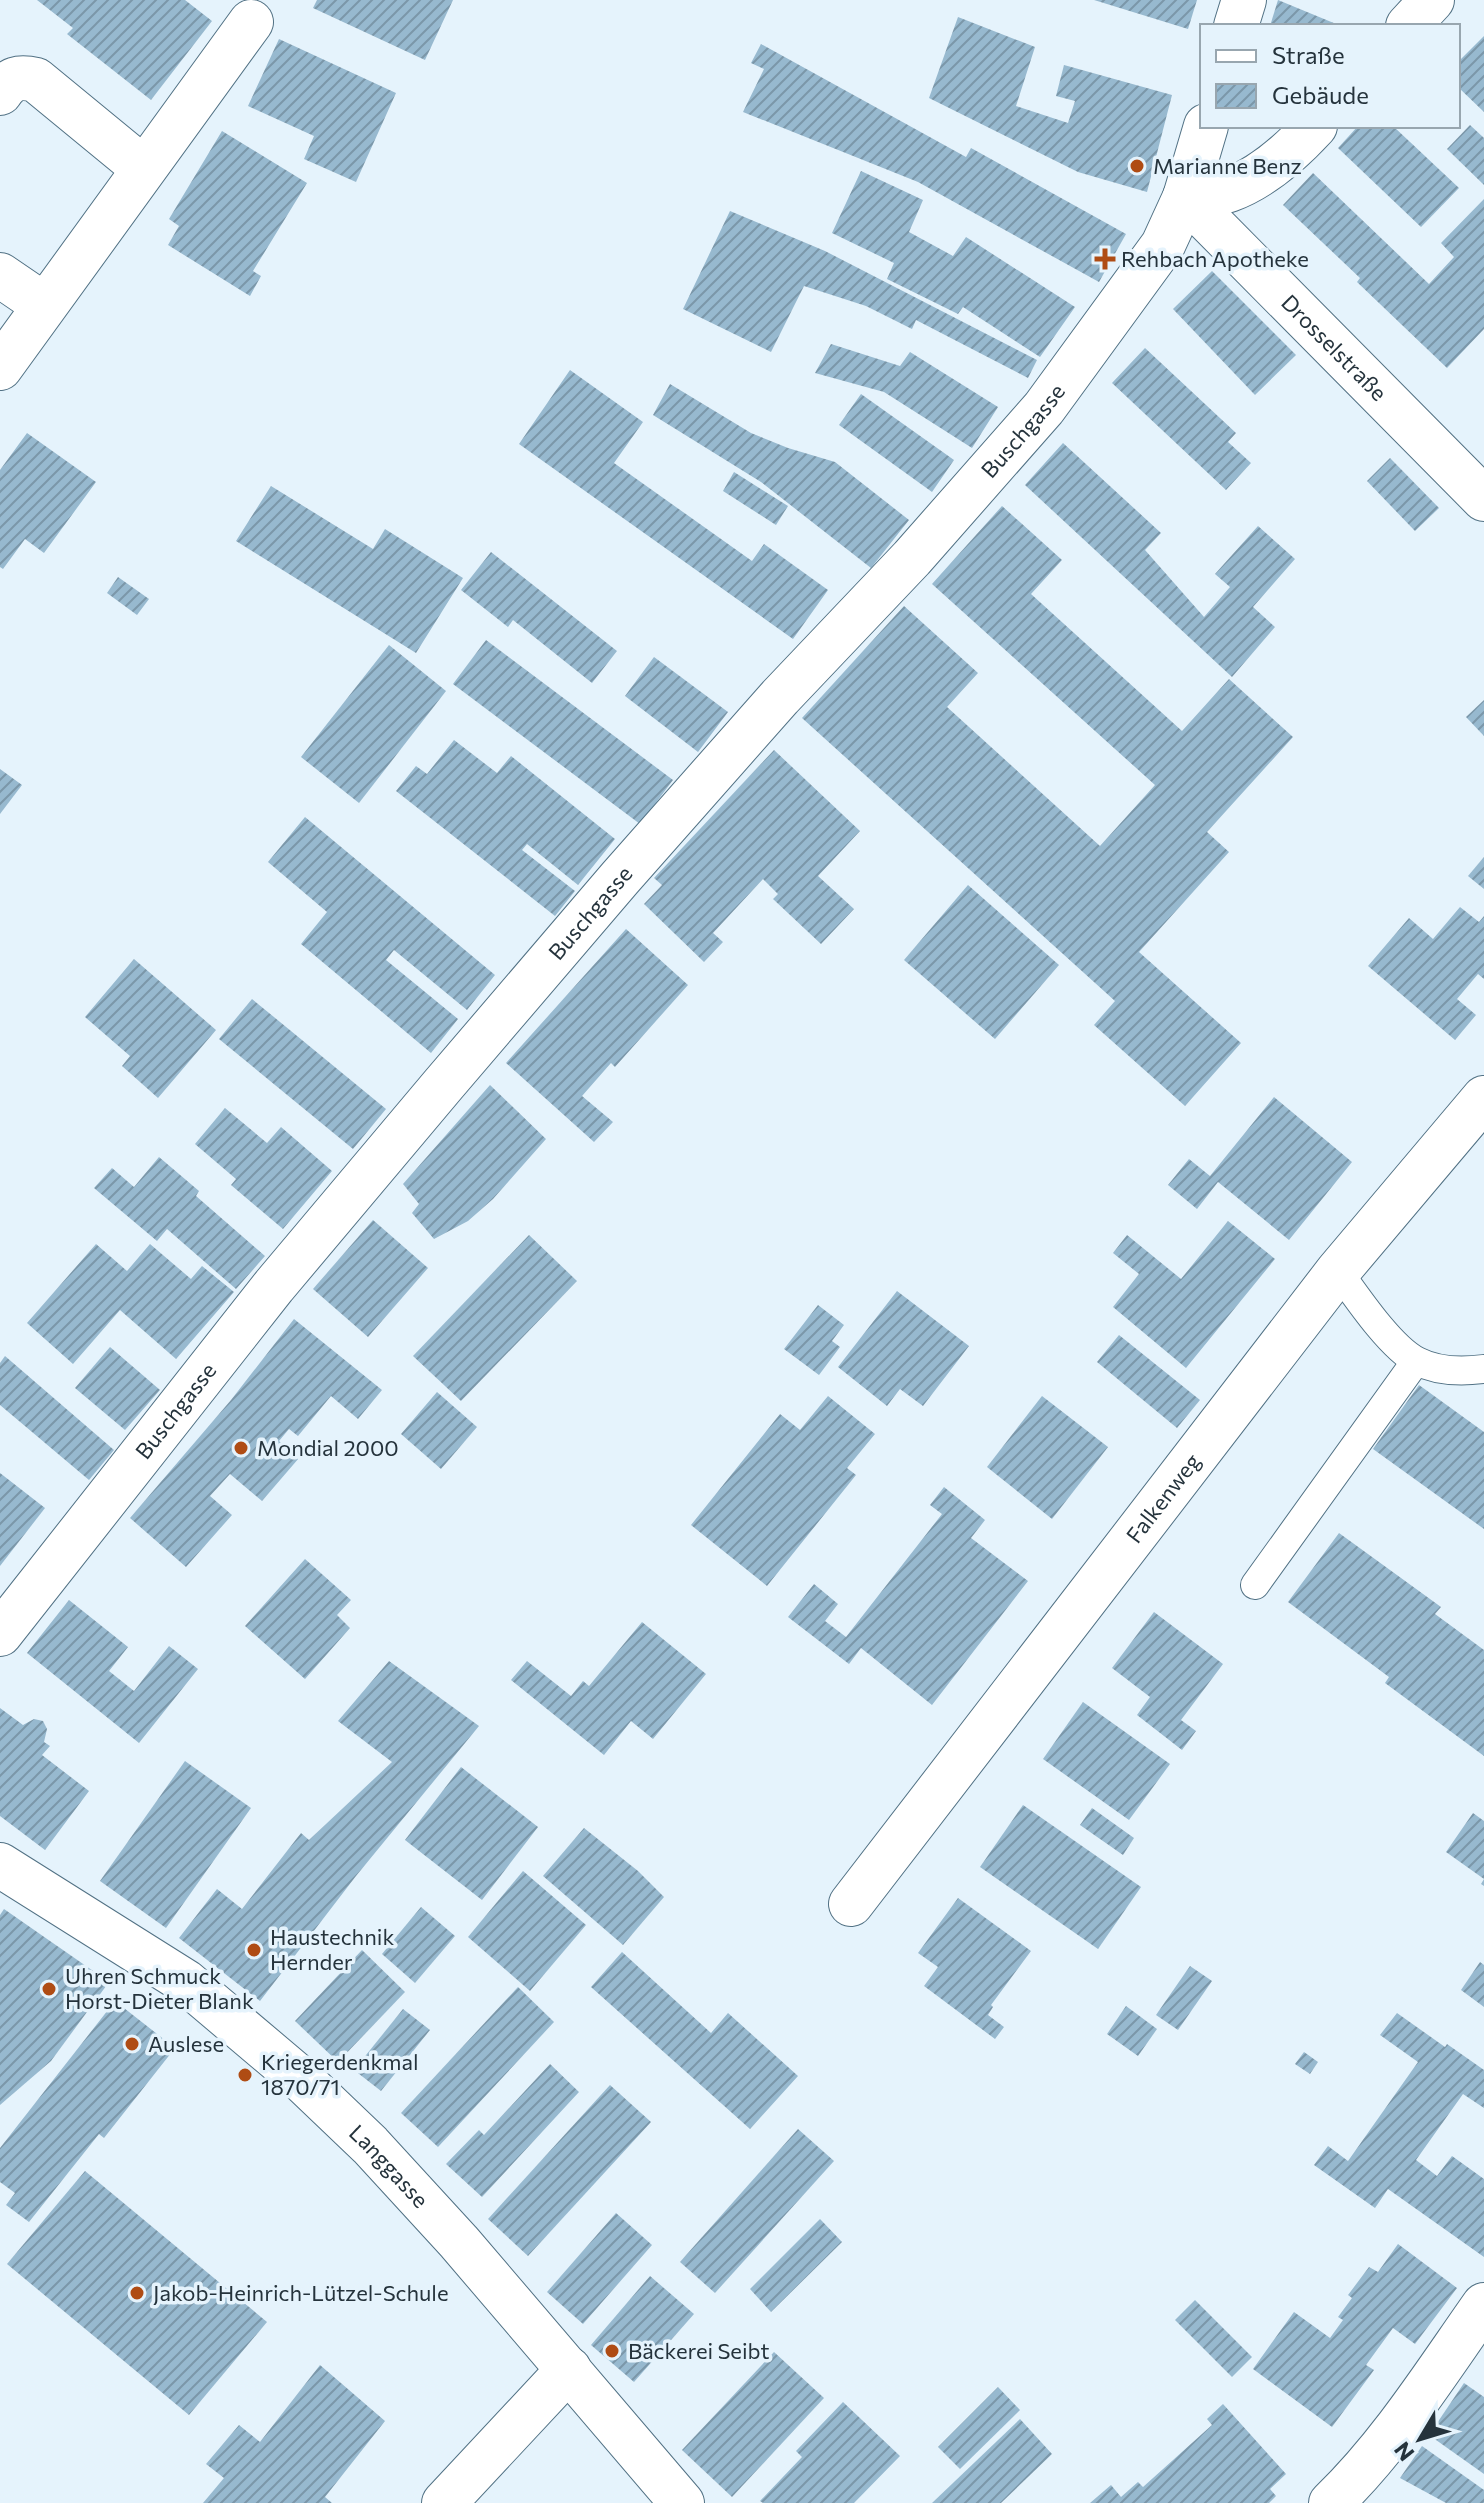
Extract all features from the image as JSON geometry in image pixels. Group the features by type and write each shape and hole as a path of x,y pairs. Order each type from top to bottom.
{"street":[{"path":"1237,24 1244,0"},
{"path":"1410,24 1432,0"},
{"path":"0,368 251,22"},
{"path":"0,93 7,84 21,76 36,80 143,168"},
{"name":"Buschgasse","path":"0,1634 274,1286 443,1085 780,697 912,558 1044,408 1163,245 1185,197 1205,128"},
{"path":"1185,197 1228,191 1297,146 1313,128"},
{"name":"Drosselstraße","path":"1185,197 1484,499"},
{"path":"0,275 44,305"},
{"name":"Falkenweg","path":"851,1904 1338,1271 1484,1098"},
{"name":"Langgasse","path":"0,1865 186,1982 292,2071 370,2145 459,2242 682,2503"},
{"path":"1331,2503 1400,2426 1484,2305"},
{"path":"444,2503 569,2369"}],"lane":[{"path":"1338,1271 1379,1326 1416,1361 1455,1372 1484,1369"},
{"path":"1255,1585 1416,1361"}],"building":[{"path":"37,0 185,0 212,21 151,100 67,34 73,28"},
{"path":"317,0 453,0 425,60 313,8"},
{"path":"1094,0 1197,0 1188,29"},
{"path":"1278,0 1336,24 1271,24"},
{"path":"958,17 1035,47 1016,106 1068,123 1075,101 1056,96 1064,65 1172,95 1147,192 1078,172 929,98"},
{"path":"1484,36 1484,112 1460,89 1460,60"},
{"path":"279,39 396,93 356,182 304,159 314,136 248,106"},
{"path":"761,44 966,157 971,148 1126,234 1099,282 918,182 743,112 764,69 751,63"},
{"path":"1470,125 1484,138 1484,185 1447,149"},
{"path":"1356,128 1395,128 1459,188 1421,227 1338,148"},
{"path":"222,131 307,183 253,271 261,276 250,296 168,245 179,226 169,219"},
{"path":"861,171 923,200 909,232 953,256 966,237 1075,307 1040,357 963,307 958,314 887,279 894,263 832,233"},
{"path":"1313,173 1429,284 1454,257 1441,243 1484,199 1484,329 1447,368 1357,282 1360,278 1283,205"},
{"path":"730,211 825,251 1037,360 1028,378 916,320 912,329 866,306 804,286 771,352 683,309"},
{"path":"1212,271 1296,355 1255,395 1173,309"},
{"path":"831,344 900,366 910,352 998,407 972,448 884,392 815,373"},
{"path":"1145,348 1236,433 1228,442 1251,463 1226,490 1112,383"},
{"path":"570,370 643,422 614,463 752,561 764,544 828,590 793,639 519,444"},
{"path":"670,384 751,433 835,462 909,520 871,568 761,482 653,415"},
{"path":"861,394 954,460 932,492 839,425"},
{"path":"27,433 96,482 44,553 25,539 3,569 0,567 0,470"},
{"path":"1063,443 1161,533 1145,550 1204,617 1230,587 1215,574 1258,526 1295,559 1253,607 1275,627 1232,677 1025,485"},
{"path":"1390,458 1439,508 1415,531 1367,481"},
{"path":"734,472 788,506 776,525 723,491"},
{"path":"271,486 373,549 385,529 463,578 416,653 236,541"},
{"path":"1002,506 1062,560 1031,594 1182,731 1229,679 1293,737 1207,832 1229,852 1139,952 1241,1043 1185,1106 1094,1025 1115,1001 802,718 904,606 978,673 947,707 1100,846 1155,785 932,584"},
{"path":"491,552 617,651 592,683 513,620 508,627 461,590"},
{"path":"118,577 149,599 137,615 107,593"},
{"path":"486,640 673,780 640,824 453,684"},
{"path":"389,645 446,691 359,803 301,757"},
{"path":"654,657 728,712 698,752 625,696"},
{"path":"1484,700 1484,736 1466,717"},
{"path":"454,740 497,773 511,756 615,839 578,885 527,844 522,850 575,891 555,916 396,791 416,766 427,774"},
{"path":"774,750 860,831 818,876 854,909 821,944 773,899 778,894 763,879 713,933 723,942 704,962 644,904 662,885 654,878"},
{"path":"0,769 22,785 0,814"},
{"path":"305,817 495,975 467,1010 394,950 386,960 458,1019 431,1053 301,944 327,912 268,862"},
{"path":"1484,857 1484,889 1468,876"},
{"path":"968,885 1059,965 995,1039 904,960"},
{"path":"1460,907 1479,922 1484,916 1484,979 1478,974 1457,999 1476,1015 1455,1040 1368,966 1409,918 1433,939"},
{"path":"626,929 688,985 615,1067 611,1063 582,1096 613,1122 594,1142 506,1063"},
{"path":"134,959 216,1030 158,1098 122,1066 130,1056 85,1017"},
{"path":"252,999 386,1109 353,1149 219,1039"},
{"path":"490,1085 546,1139 493,1199 468,1221 434,1239 412,1213 419,1204 403,1184"},
{"path":"1274,1097 1352,1162 1289,1240 1218,1182 1197,1209 1168,1185 1189,1159 1210,1176"},
{"path":"225,1108 267,1143 281,1127 332,1171 283,1229 231,1185 236,1179 195,1144"},
{"path":"159,1157 199,1191 196,1196 265,1256 236,1289 167,1229 157,1241 94,1188 112,1168 134,1187"},
{"path":"373,1220 428,1268 368,1337 313,1289"},
{"path":"1228,1221 1275,1259 1186,1368 1113,1307 1139,1274 1113,1253 1127,1235 1181,1279"},
{"path":"529,1235 577,1281 461,1401 413,1356"},
{"path":"96,1244 127,1271 150,1244 191,1279 202,1266 234,1292 176,1359 120,1310 73,1364 27,1323"},
{"path":"897,1291 969,1346 923,1406 900,1389 887,1406 838,1367"},
{"path":"818,1305 844,1325 832,1341 840,1347 819,1375 784,1349"},
{"path":"294,1319 382,1390 358,1419 331,1396 298,1436 289,1429 279,1441 299,1458 262,1501 230,1474 210,1496 232,1515 186,1567 130,1518 231,1400"},
{"path":"1119,1335 1200,1400 1177,1428 1097,1362"},
{"path":"110,1347 160,1390 125,1430 75,1388"},
{"path":"5,1356 114,1450 89,1480 0,1405 0,1363"},
{"path":"1419,1385 1484,1432 1484,1529 1373,1449"},
{"path":"437,1392 477,1427 441,1469 401,1434"},
{"path":"828,1396 875,1434 847,1468 856,1475 767,1586 691,1525 780,1414 800,1430"},
{"path":"1042,1396 1108,1447 1052,1519 987,1467"},
{"path":"0,1473 45,1508 0,1566"},
{"path":"944,1487 985,1520 971,1538 1028,1581 932,1705 861,1648 849,1664 788,1617 814,1584 838,1604 825,1621 846,1637 942,1514 930,1505"},
{"path":"1339,1533 1441,1607 1435,1614 1484,1650 1484,1756 1385,1683 1389,1677 1288,1602"},
{"path":"305,1559 351,1600 337,1615 350,1628 305,1679 245,1626"},
{"path":"69,1600 128,1647 109,1671 134,1691 169,1646 198,1669 139,1743 27,1653"},
{"path":"1154,1612 1223,1664 1181,1720 1196,1731 1182,1750 1137,1715 1150,1697 1112,1668"},
{"path":"642,1622 706,1674 653,1739 631,1721 604,1755 511,1680 527,1661 571,1696 583,1681 589,1686"},
{"path":"389,1661 479,1726 356,1876 260,2001 179,1938 217,1889 242,1909 301,1833 309,1840 392,1762 338,1721"},
{"path":"1083,1702 1170,1764 1129,1820 1043,1759"},
{"path":"0,1708 23,1725 34,1719 43,1721 47,1729 44,1742 50,1746 42,1755 89,1791 45,1850 0,1816"},
{"path":"185,1761 251,1808 166,1928 100,1881"},
{"path":"461,1767 538,1827 482,1900 405,1840"},
{"path":"1023,1805 1141,1887 1098,1949 980,1867"},
{"path":"1092,1808 1134,1838 1123,1855 1080,1825"},
{"path":"1473,1813 1484,1821 1484,1879 1446,1852"},
{"path":"584,1828 638,1871 664,1897 623,1945 543,1876"},
{"path":"523,1871 586,1925 530,1991 468,1937"},
{"path":"958,1898 1031,1951 991,2005 993,2007 988,2015 1004,2027 995,2039 924,1986 938,1967 918,1953"},
{"path":"421,1907 455,1936 415,1983 382,1954"},
{"path":"4,1909 109,1982 51,2061 0,2105 0,1915"},
{"path":"362,1950 405,1992 338,2062 295,2021"},
{"path":"622,1952 711,2033 728,2013 798,2076 750,2129 591,1987"},
{"path":"1480,1962 1484,1965 1484,2007 1461,1990"},
{"path":"1190,1966 1212,1981 1178,2030 1156,2015"},
{"path":"518,1987 554,2022 438,2147 401,2113"},
{"path":"115,2001 175,2048 104,2138 99,2134 29,2222 6,2205 15,2193 0,2182 0,2148"},
{"path":"1126,2006 1157,2029 1138,2056 1107,2034"},
{"path":"403,2009 430,2030 381,2091 354,2070"},
{"path":"1397,2013 1484,2070 1484,2108 1463,2094 1416,2160 1437,2176 1452,2156 1484,2179 1484,2257 1388,2189 1375,2208 1314,2165 1328,2146 1348,2161 1418,2062 1380,2035"},
{"path":"1304,2052 1318,2062 1310,2074 1295,2064"},
{"path":"550,2064 579,2092 482,2197 446,2164 479,2130 484,2135"},
{"path":"610,2085 651,2122 528,2256 488,2219"},
{"path":"798,2129 834,2161 715,2293 680,2262"},
{"name":"Jakob-Heinrich-Lützel-Schule","path":"85,2171 267,2322 189,2415 7,2264"},
{"path":"616,2213 652,2245 583,2324 547,2292"},
{"path":"820,2219 842,2242 771,2312 750,2289"},
{"path":"1398,2244 1457,2288 1415,2344 1393,2328 1366,2365 1374,2370 1332,2427 1253,2369 1294,2312 1330,2338 1343,2320 1338,2317 1352,2298 1348,2295 1369,2267 1378,2272"},
{"path":"650,2276 694,2314 634,2382 591,2345"},
{"path":"1195,2300 1252,2357 1232,2377 1175,2320"},
{"path":"774,2352 824,2398 732,2497 682,2450"},
{"path":"320,2365 385,2421 325,2497 332,2503 203,2503 224,2478 206,2464 239,2425 260,2442"},
{"path":"1464,2383 1484,2397 1484,2474 1429,2435"},
{"path":"998,2387 1020,2410 960,2469 938,2447"},
{"path":"843,2402 900,2456 854,2503 760,2501 802,2457 796,2451"},
{"path":"1223,2404 1286,2474 1270,2489 1276,2496 1269,2503 1090,2503 1111,2485 1121,2497 1138,2482 1143,2487 1212,2425 1207,2419"},
{"path":"1020,2419 1052,2454 1001,2503 932,2503"},
{"path":"1422,2446 1484,2490 1484,2503 1446,2503 1400,2478"}],"place":[{"name":"Marianne Benz","path":"1137,166"},
{"name":"Rehbach Apotheke","path":"1105,259"},
{"name":"Mondial 2000","path":"241,1448"},
{"name":"Haustechnik Hernder","path":"254,1950"},
{"name":"Uhren Schmuck Horst-Dieter Blank","path":"49,1989"},
{"name":"Auslese","path":"132,2044"},
{"name":"Kriegerdenkmal 1870/71","path":"245,2075"},
{"name":"Jakob-Heinrich-Lützel-Schule","path":"137,2293"},
{"name":"Bäckerei Seibt","path":"612,2351"}]}
